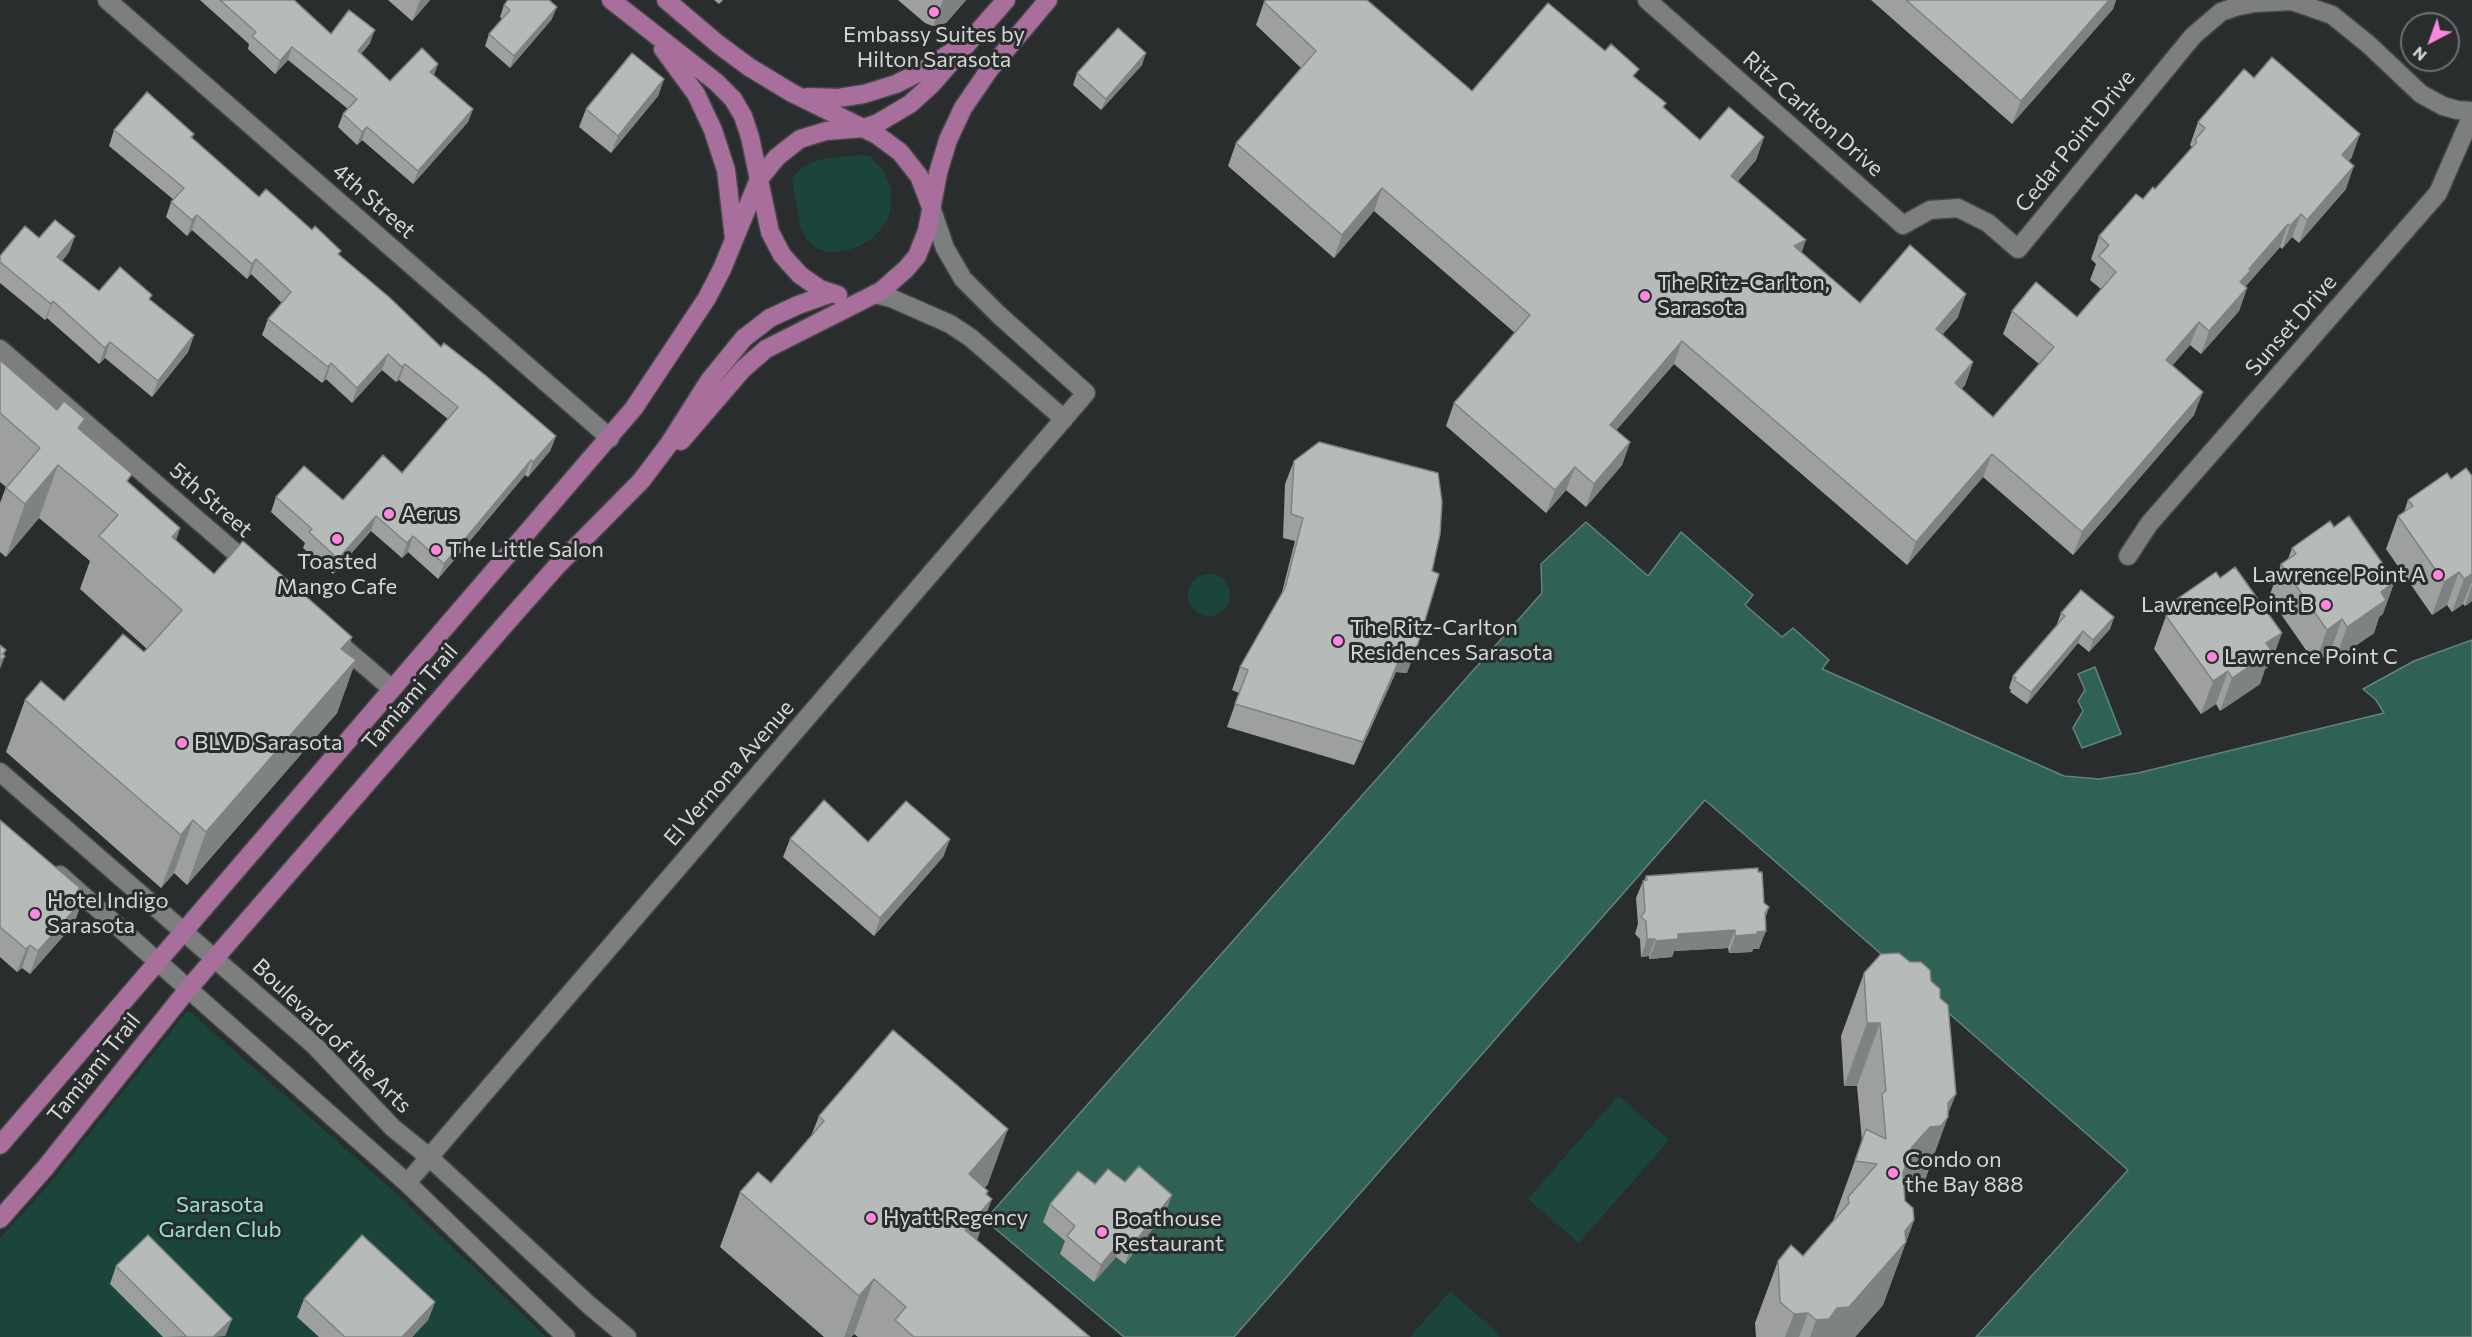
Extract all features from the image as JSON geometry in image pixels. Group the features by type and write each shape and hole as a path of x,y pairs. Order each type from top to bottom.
{"main road":[{"path":"611,0 716,82 733,99 747,127 770,232 782,255 800,275 820,289 852,298 875,294"},
{"path":"666,0 718,45 792,93 864,128 900,152 919,176 931,207"},
{"path":"759,179 777,157 800,139 826,131 864,128 891,116 921,96 1005,0"},
{"path":"641,481 683,439 754,358 782,340 875,294 898,279 916,255 927,231 938,173 948,140 963,108 989,70 1048,0"},
{"path":"640,22 672,58 696,94 713,130 726,170 734,240"},
{"path":"792,93 809,97 838,98 864,94 896,84 922,71 976,34"},
{"name":"Tamiami Trail","path":"0,1145 634,408 707,298 759,179"},
{"name":"Tamiami Trail","path":"0,1219 45,1168 188,989 514,613 641,481 709,381 744,338 770,318 832,293"}],"street":[{"name":"4th Street","path":"107,0 610,438"},
{"name":"Ritz Carlton Drive","path":"1647,0 1903,225 1930,210 1958,208"},
{"name":"Cedar Point Drive","path":"1958,208 1989,223 2018,249 2193,36 2221,12 2244,5 2292,1 2312,6 2332,15 2421,94 2433,102 2472,113"},
{"name":"Sunset Drive","path":"2128,556 2149,524 2438,193 2472,113"},
{"name":"El Vernona Avenue","path":"407,1184 1086,393 999,315 963,279 945,248 931,207"},
{"path":"875,294 901,302 951,324 971,338 1064,419"},
{"name":"5th Street","path":"0,349 270,583"},
{"path":"315,622 392,688"},
{"name":"Boulevard of the Arts","path":"0,772 216,958 314,1046 393,1128 429,1157 589,1305 627,1337"},
{"path":"45,862 407,1184 566,1337"}],"green space":[{"path":"862,155 871,157 885,173 891,189 891,207 887,221 873,238 859,246 844,251 829,252 816,248 807,240 801,229 792,180 794,175 806,165 826,158"},
{"path":"1209,574 1217,575 1224,580 1229,587 1229,603 1224,610 1217,615 1209,616 1201,615 1194,610 1189,603 1188,595 1189,587 1194,580 1201,575"},
{"name":"Sarasota Garden Club","path":"188,1010 398,1195 546,1337 0,1337 0,1238 46,1188"},
{"path":"1618,1096 1669,1140 1579,1243 1528,1199"},
{"path":"1450,1291 1500,1335 1499,1337 1410,1337"}],"shaded area":[{"path":"1586,522 1648,576 1681,532 1753,595 1745,605 1782,637 1793,628 1829,660 1822,669 2064,776 2099,779 2138,773 2384,713 2376,700 2363,689 2414,661 2472,640 2472,1337 1976,1337 2128,1170 1705,800 1234,1337 1124,1337 985,1220 1542,593 1541,564"},
{"path":"2095,667 2121,734 2082,748 2073,728 2083,711 2078,701 2085,690 2078,674"}],"building":[{"path":"220,0 294,0 331,34 349,10 375,30 358,51 390,81 422,48 438,64 430,72 473,109 418,171 367,127 362,132 343,114 357,99 292,47 280,61 252,36 256,32"},
{"path":"508,0 549,0 557,7 514,56 489,34 510,10 504,5"},
{"name":"The Ritz-Carlton, Sarasota","path":"1266,0 1367,0 1472,91 1548,3 1605,51 1611,44 1639,69 1633,76 1666,103 1663,107 1700,140 1729,107 1764,137 1731,176 1806,240 1794,246 1860,303 1910,245 1966,294 1936,329 1973,362 1955,383 1993,417 2054,347 2012,311 2036,282 2077,317 2116,272 2099,256 2109,245 2099,236 2136,194 2143,199 2153,187 2155,189 2197,142 2195,140 2205,128 2198,122 2244,69 2254,78 2272,57 2360,134 2342,155 2354,166 2307,220 2301,214 2290,226 2288,224 2240,282 2247,288 2209,331 2199,322 2166,360 2203,392 2082,532 1992,454 1916,542 1682,341 1610,425 1630,442 1594,484 1575,467 1555,490 1454,403 1530,315 1382,188 1342,235 1236,143 1316,51 1264,2"},
{"path":"1906,0 2109,0 2021,101"},
{"path":"1118,28 1146,53 1106,99 1077,73"},
{"path":"632,53 664,79 618,136 586,109"},
{"path":"147,92 194,134 191,137 259,197 266,189 312,230 315,226 341,251 338,254 389,297 441,347 444,343 556,436 533,462 531,460 444,564 413,536 407,543 376,516 338,559 309,532 312,529 276,497 304,466 343,500 383,455 402,473 458,407 405,364 402,367 388,354 357,388 331,363 328,367 268,319 291,292 256,259 252,264 197,215 192,220 171,202 184,188 114,130"},
{"path":"55,220 75,236 57,257 99,291 120,267 152,295 149,299 194,335 158,381 110,342 105,348 53,301 51,304 0,262 0,256 25,226 39,238"},
{"path":"0,360 57,410 64,401 85,419 78,428 132,474 127,481 180,528 172,537 214,574 243,541 352,637 341,649 356,660 206,832 193,820 181,835 25,700 41,681 64,701 123,634 144,652 182,610 99,536 118,515 58,465 25,504 6,488 40,448 0,413"},
{"name":"The Ritz-Carlton Residences Sarasota","path":"1319,442 1438,473 1442,502 1440,534 1432,571 1439,574 1416,650 1404,649 1363,742 1235,704 1248,670 1240,667 1285,588 1303,518 1291,514 1294,461"},
{"path":"2466,468 2472,476 2472,574 2464,579 2459,572 2444,582 2398,516 2413,506 2408,500 2447,473 2451,479"},
{"path":"2349,516 2395,581 2381,592 2386,600 2347,627 2342,619 2327,630 2281,564 2296,554 2292,548 2330,521 2334,527"},
{"path":"2235,567 2282,633 2266,643 2272,651 2232,678 2228,671 2213,681 2166,616 2181,605 2177,599 2216,572 2220,578"},
{"path":"2081,590 2114,617 2093,640 2083,631 2031,692 2014,680 2016,678 2013,676 2065,616 2061,613"},
{"path":"0,645 6,650 2,654 5,656 0,661"},
{"path":"824,800 868,842 906,801 950,839 880,918 790,839"},
{"name":"Hotel Indigo Sarasota","path":"0,820 80,888 75,895 82,901 38,951 30,945 26,949 0,927"},
{"path":"1758,868 1758,872 1762,872 1764,903 1769,907 1765,913 1766,931 1735,936 1735,930 1678,934 1678,939 1656,941 1647,939 1646,921 1641,917 1645,911 1643,881 1647,880 1646,876"},
{"path":"1899,953 1910,962 1921,962 1930,970 1931,981 1940,989 1940,998 1948,1005 1956,1094 1948,1103 1948,1117 1941,1126 1930,1127 1912,1147 1903,1173 1905,1201 1913,1208 1914,1220 1905,1231 1906,1242 1849,1307 1837,1308 1829,1319 1816,1320 1808,1313 1794,1314 1780,1302 1778,1261 1791,1245 1803,1256 1849,1203 1848,1197 1877,1164 1855,1161 1866,1129 1886,1139 1882,1094 1886,1091 1880,1023 1867,1023 1864,973 1881,954"},
{"name":"Hyatt Regency","path":"893,1030 1008,1129 969,1174 988,1191 986,1194 992,1199 965,1230 1090,1337 914,1337 895,1320 906,1307 874,1279 859,1296 740,1192 758,1172 771,1183 824,1121 819,1116"},
{"name":"Boathouse Restaurant","path":"1139,1166 1172,1195 1131,1247 1122,1239 1101,1265 1067,1236 1075,1226 1050,1204 1078,1171 1095,1184 1108,1169 1125,1182"},
{"path":"148,1235 232,1319 213,1337 187,1337 116,1266"},
{"path":"362,1235 435,1302 402,1337 345,1337 304,1299"}],"place":[{"name":"Embassy Suites by Hilton Sarasota","path":"934,12"},
{"name":"The Ritz-Carlton, Sarasota","path":"1645,296"},
{"name":"Aerus","path":"389,514"},
{"name":"Toasted Mango Cafe","path":"337,539"},
{"name":"The Little Salon","path":"436,550"},
{"name":"Lawrence Point A","path":"2438,575"},
{"name":"Lawrence Point B","path":"2326,605"},
{"name":"The Ritz-Carlton Residences Sarasota","path":"1338,641"},
{"name":"Lawrence Point C","path":"2212,657"},
{"name":"BLVD Sarasota","path":"182,743"},
{"name":"Hotel Indigo Sarasota","path":"35,914"},
{"name":"Condo on the Bay 888","path":"1893,1173"},
{"name":"Hyatt Regency","path":"871,1218"},
{"name":"Boathouse Restaurant","path":"1102,1232"}]}
